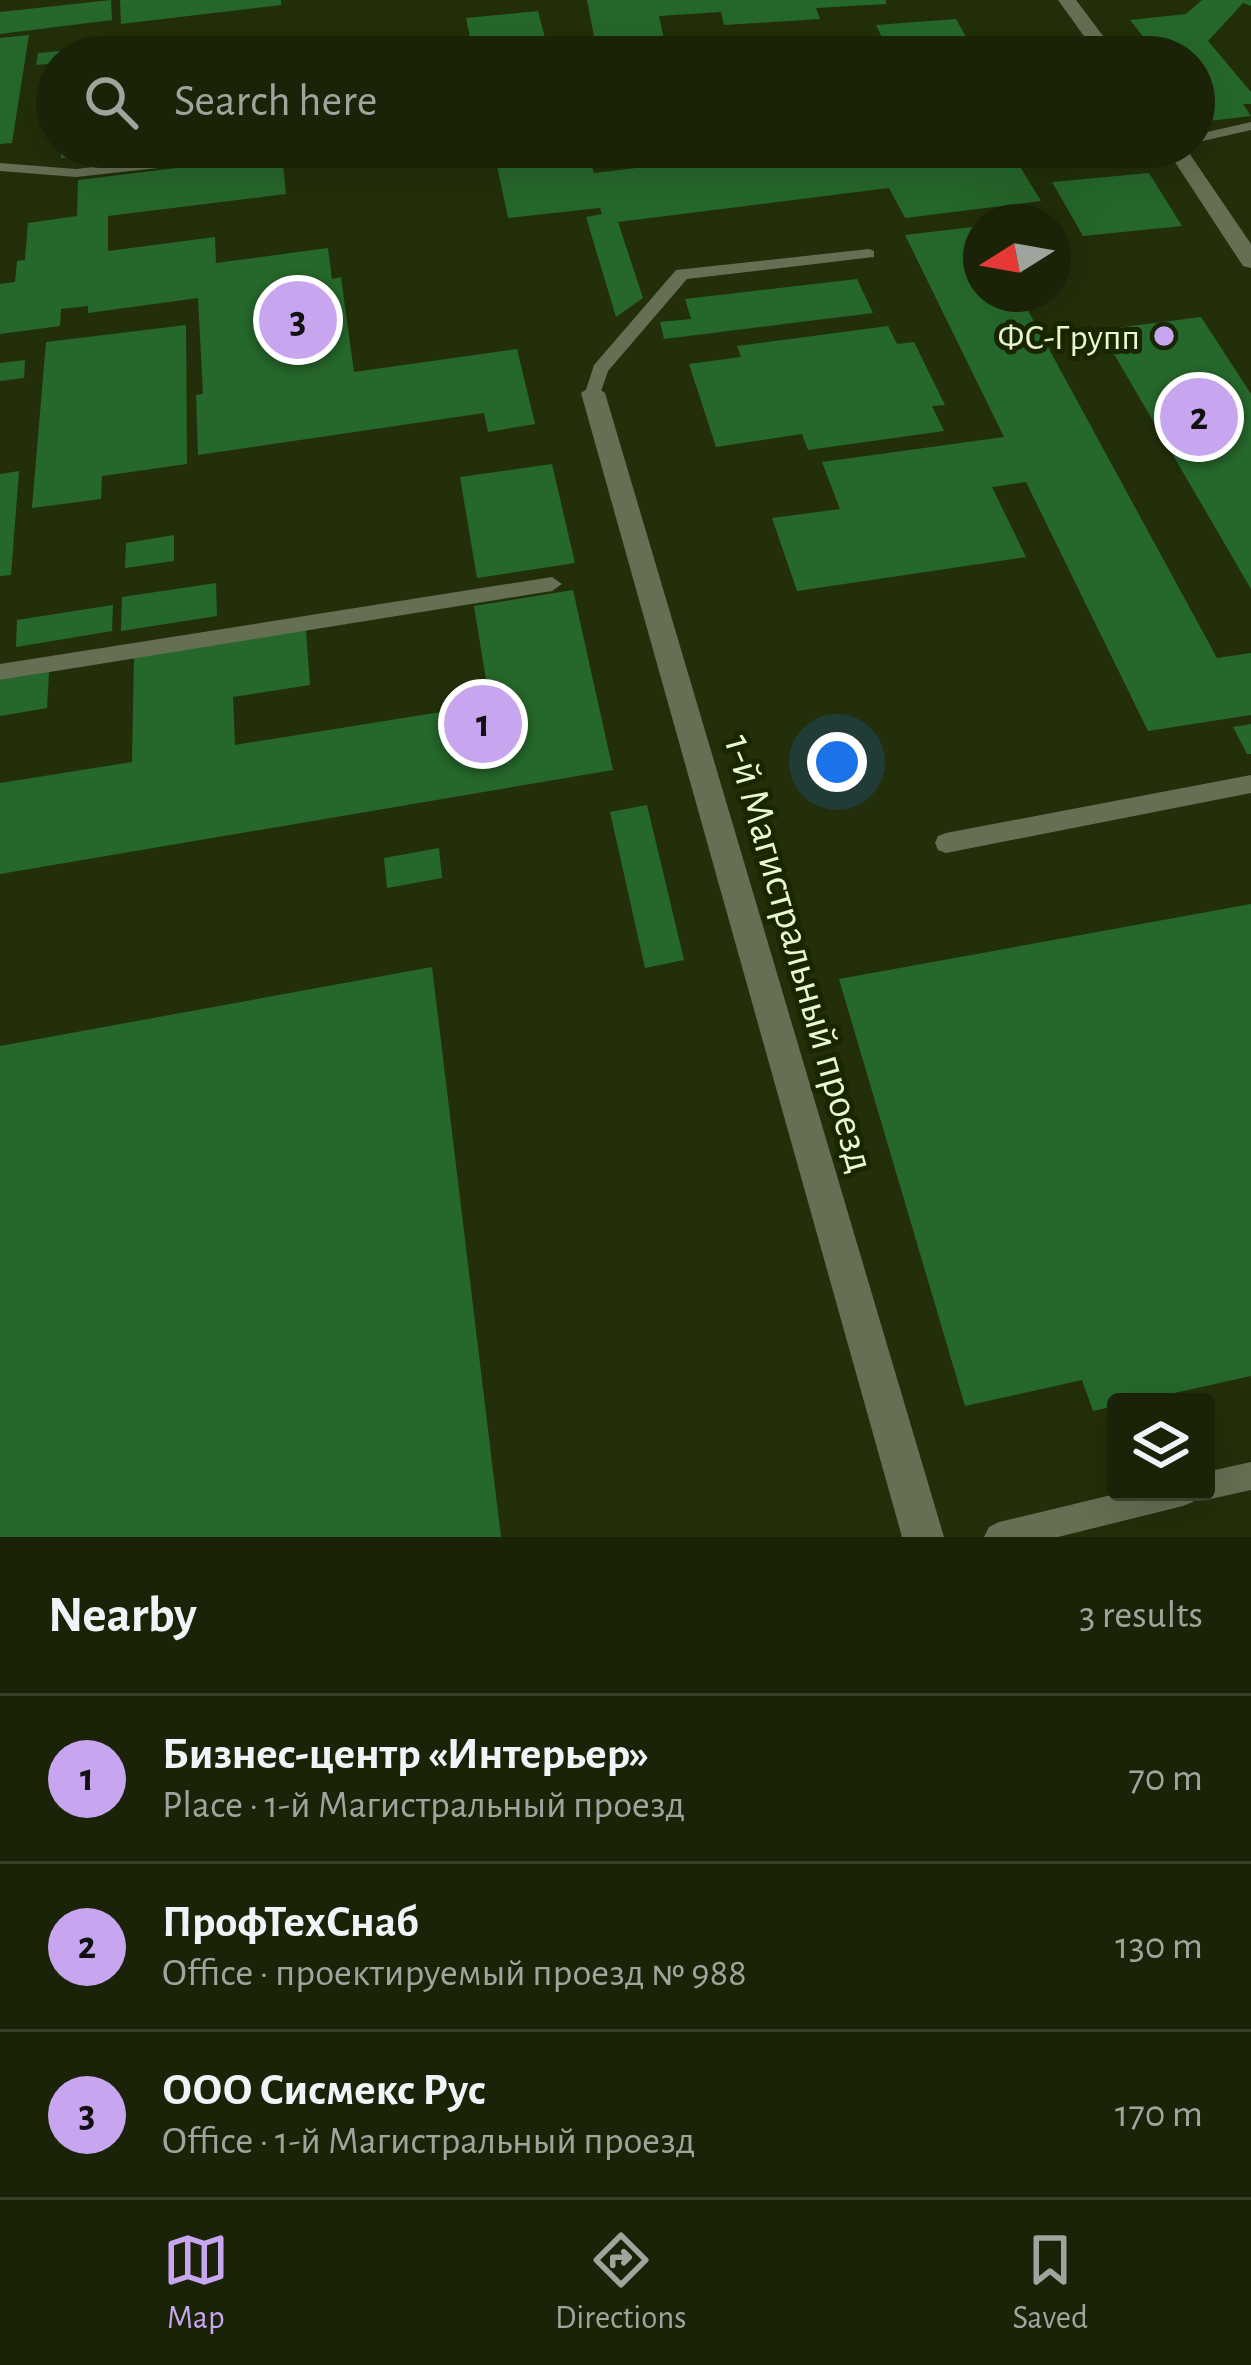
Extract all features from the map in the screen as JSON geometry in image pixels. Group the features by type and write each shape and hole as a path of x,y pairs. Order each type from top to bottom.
{"street":[{"path":"1066,0 1093,36"},
{"path":"1189,168 1251,262"},
{"name":"1-й Магистральный проезд","path":"593,393 923,1537"}],"lane":[{"path":"1215,134 1251,126"},
{"path":"0,167 76,173 124,168"},
{"path":"593,393 600,369 682,274 869,254"},
{"path":"0,671 552,584"},
{"path":"946,843 1251,784"},
{"path":"1215,1484 1251,1475"},
{"path":"999,1537 1147,1501"}],"building":[{"path":"111,0 112,20 0,34 0,12"},
{"path":"120,0 281,0 281,5 121,24"},
{"path":"587,0 886,0 886,4 816,8 820,19 724,25 721,12 659,16 663,36 594,36"},
{"path":"1202,0 1251,0 1251,6 1243,3 1213,36 1143,36 1130,20 1186,14"},
{"path":"538,11 545,36 470,36 466,18"},
{"path":"956,19 966,36 881,36 876,25"},
{"path":"29,35 12,143 0,144 0,38"},
{"path":"1215,49 1251,92 1251,104 1243,104 1251,116 1215,120"},
{"path":"176,168 283,168 286,194 108,216 108,251 215,237 216,263 328,248 332,279 341,277 354,372 517,349 535,424 488,432 484,413 198,455 196,395 203,394 198,298 88,313 88,306 61,309 60,326 0,334 0,284 15,282 17,261 25,260 28,223 77,216 78,180"},
{"path":"497,168 592,168 594,173 636,168 1021,168 1041,201 963,204 963,211 905,218 889,188 618,222 643,298 616,317 586,217 602,214 600,208 508,218"},
{"path":"1149,173 1182,226 1083,236 1071,215 1071,204 1065,204 1052,182"},
{"path":"963,228 963,312 1029,312 1217,658 1251,653 1251,715 1148,731 1026,482 992,487 1026,557 797,591 772,518 840,509 822,462 1004,437 905,235"},
{"path":"857,279 873,313 664,339 660,322 691,319 685,299"},
{"path":"1201,317 1251,394 1251,589 1100,330"},
{"path":"186,325 187,464 102,476 101,499 32,508 46,342"},
{"path":"888,326 897,344 914,342 945,405 932,406 944,431 808,450 802,434 716,447 689,364 741,357 737,346"},
{"path":"25,360 24,378 0,381 0,363"},
{"path":"552,464 575,563 477,578 460,477"},
{"path":"19,471 11,575 0,576 0,474"},
{"path":"174,535 174,561 125,568 126,543"},
{"path":"216,583 217,616 121,631 122,597"},
{"path":"573,590 613,770 0,874 0,783 132,762 134,656 306,630 310,685 233,697 235,745 490,704 474,606"},
{"path":"113,605 112,631 16,647 17,620"},
{"path":"49,672 47,708 0,716 0,680"},
{"path":"1251,724 1251,754 1247,754 1233,727"},
{"path":"647,805 684,960 645,968 610,812"},
{"path":"439,848 442,878 387,888 384,858"},
{"path":"1251,904 1251,1376 1174,1393 1107,1393 1107,1408 1093,1411 1082,1380 965,1406 839,979"},
{"path":"432,967 501,1537 0,1537 0,1046"}],"place":[{"name":"ООО Сисмекс Рус","path":"298,320"},
{"name":"ФС-Групп","path":"1164,336"},
{"name":"ПрофТехСнаб","path":"1199,417"},
{"name":"Бизнес-центр «Интерьер»","path":"483,724"}]}
